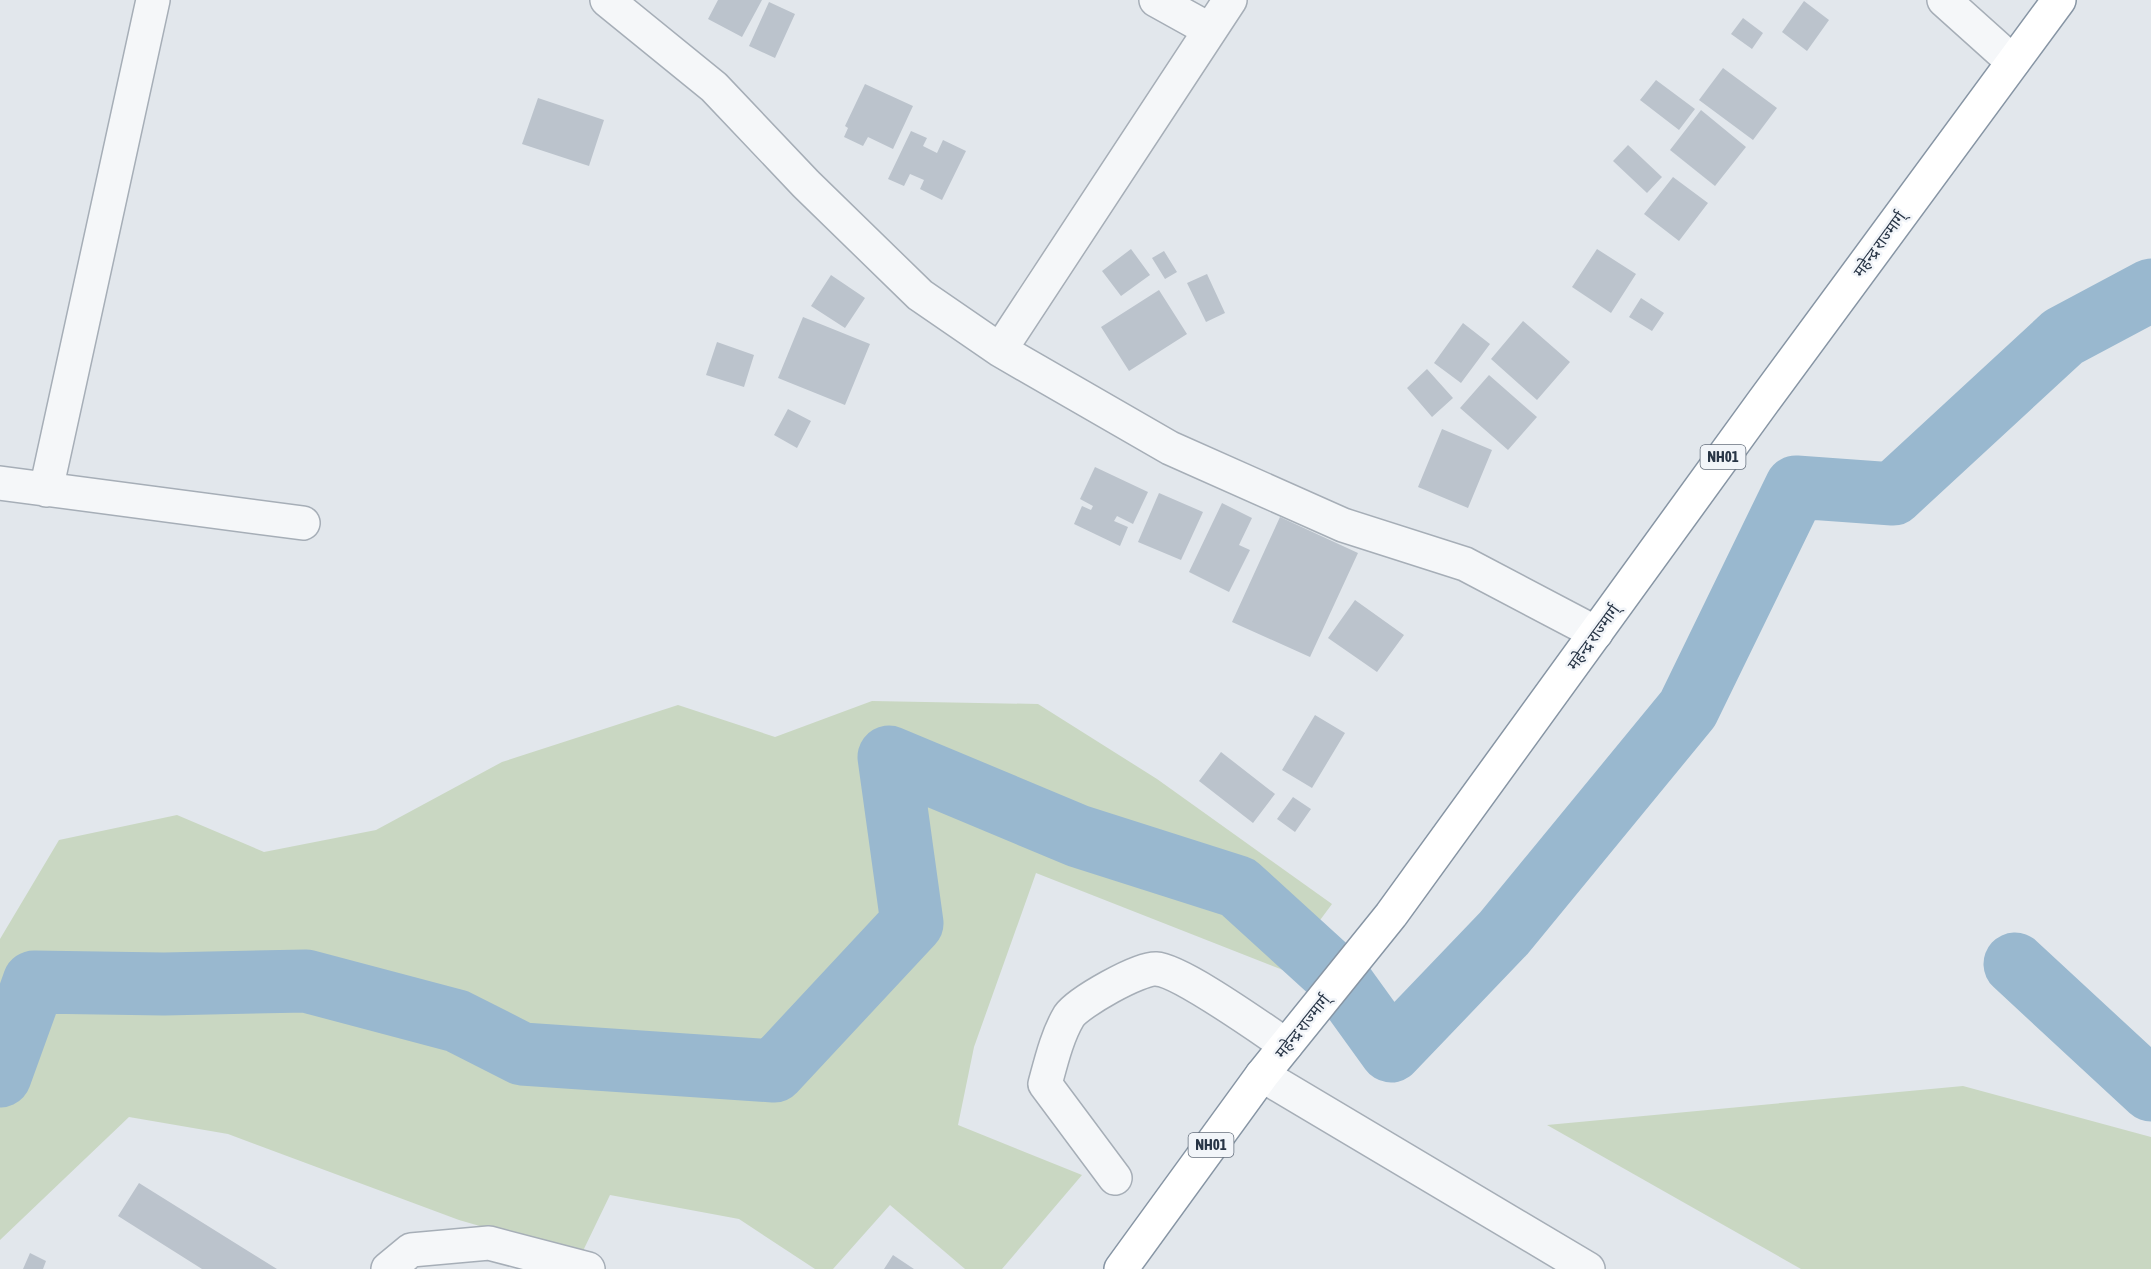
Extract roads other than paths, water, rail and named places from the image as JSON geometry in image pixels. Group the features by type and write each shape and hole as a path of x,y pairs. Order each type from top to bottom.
{"highway":[{"name":"महेन्द्र राज्मार्ग्","path":"1120,1269 1262,1075 1391,915 2059,0"}],"street":[{"path":"46,490 153,0"},
{"path":"607,0 714,87 806,184 920,295 1000,350 1170,448 1343,525 1466,564 1596,633"},
{"path":"1156,0 1210,30"},
{"path":"1000,350 1230,0"},
{"path":"1944,0 2013,62"},
{"path":"0,483 303,523"},
{"path":"1114,1178 1045,1084 1053,1053 1070,1014 1128,976 1157,969 1295,1034"},
{"path":"1262,1075 1588,1269"},
{"path":"388,1269 411,1250 489,1243 588,1269"}],"waterway":[{"path":"0,1076 34,982 164,984 306,981 457,1021 522,1054 774,1071 912,923 889,757 1078,836 1238,887 1339,979 1391,1051 1504,933 1688,709 1796,487 1893,494 2063,337 2151,290"},
{"path":"2015,964 2151,1090"}]}
